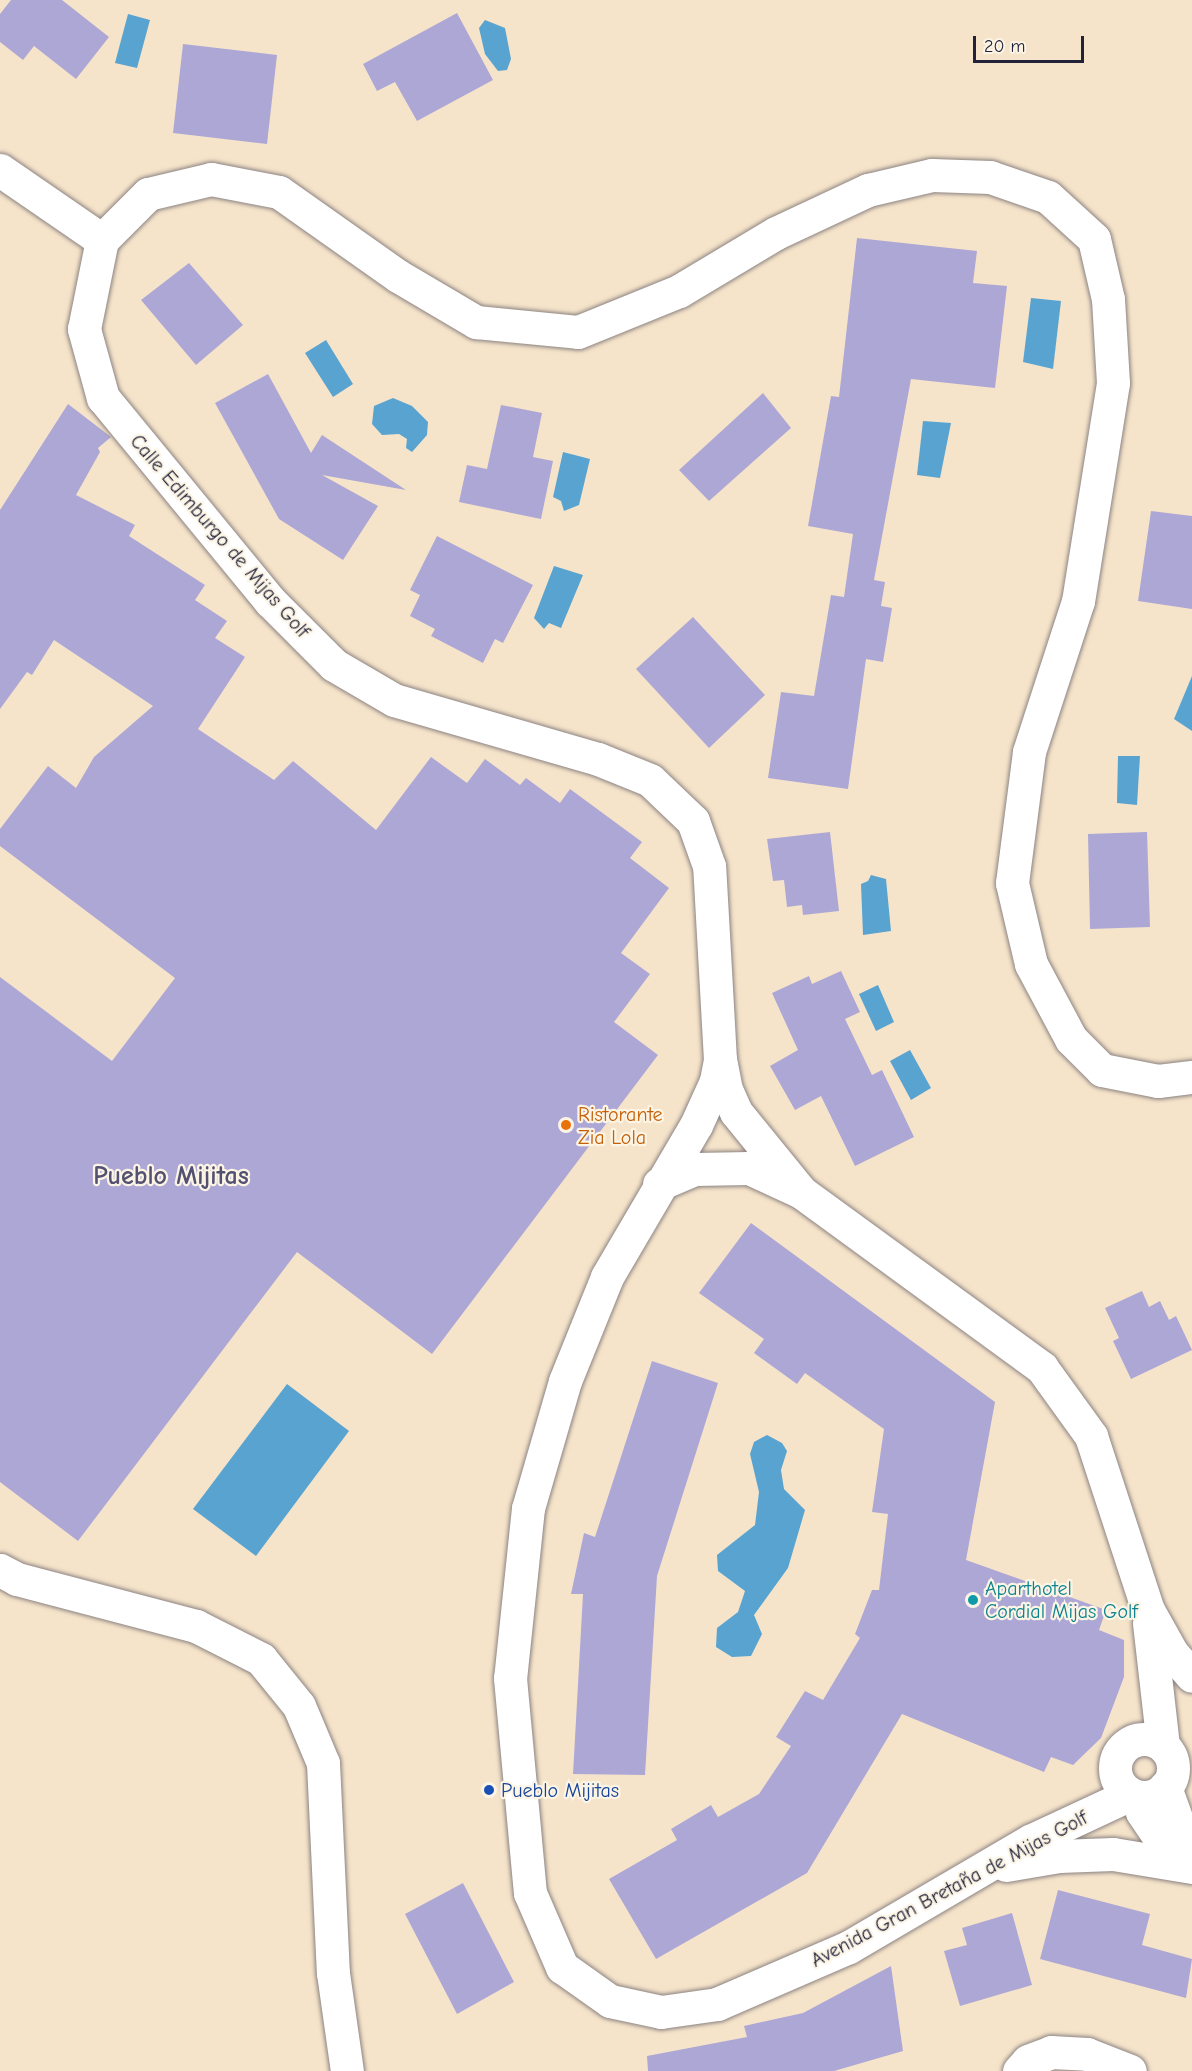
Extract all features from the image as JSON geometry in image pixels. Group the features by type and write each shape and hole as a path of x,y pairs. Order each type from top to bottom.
{"street":[{"path":"0,170 102,240 148,194 211,179 279,192 398,276 476,322 578,332 679,291 776,233 868,190 932,176 990,177 1048,197 1094,239 1108,299 1113,383 1078,601 1029,752 1012,883 1031,964 1071,1038 1102,1070 1158,1081 1192,1077"},
{"name":"Calle Edimburgo de Mijas Golf","path":"102,240 84,329 103,398 270,601 334,665 394,700 598,759 650,780 693,821 709,866 720,1060"},
{"path":"720,1060 726,1090 736,1112 801,1192"},
{"name":"Avenida Gran Bretaña de Mijas Golf","path":"720,1060 716,1081 696,1125 659,1184 607,1277 566,1381 528,1508 510,1678 530,1893 562,1967 610,2001 661,2012 717,2004 849,1947 989,1868 1030,1841 1146,1792"},
{"path":"659,1184 695,1169 749,1168 801,1192 1042,1368 1090,1436 1148,1610 1175,1747 1173,1770 1146,1792 1142,1812 1162,1842 1192,1858"},
{"path":"0,1570 17,1579 196,1626 261,1659 298,1706 323,1763 333,1973 347,2071"},
{"path":"1148,1610 1172,1653 1192,1676"},
{"path":"1175,1747 1138,1739 1118,1755 1115,1773 1146,1792 1180,1829 1192,1846"},
{"path":"989,1868 1059,1856 1113,1854 1192,1867"},
{"path":"1019,2071 1028,2061 1051,2052 1087,2054 1130,2071"}],"water":[{"path":"128,14 150,20 137,68 115,63"},
{"path":"485,20 505,28 511,59 507,70 498,71 485,54 479,28"},
{"path":"1031,298 1061,301 1053,369 1023,362"},
{"path":"326,340 353,384 333,397 305,353"},
{"path":"393,398 412,406 428,422 427,435 412,452 406,448 407,439 399,434 382,435 372,424 374,406"},
{"path":"923,421 951,423 940,478 917,475"},
{"path":"563,452 590,459 579,505 564,511 561,501 553,497"},
{"path":"554,566 583,575 561,628 549,623 544,629 534,618"},
{"path":"1192,676 1192,731 1174,719"},
{"path":"1118,756 1140,756 1137,805 1117,803"},
{"path":"871,875 886,879 891,931 863,935 861,884 868,881"},
{"path":"878,985 894,1022 876,1031 859,994"},
{"path":"910,1050 931,1088 911,1100 890,1061"},
{"path":"287,1384 349,1431 256,1556 193,1509"},
{"path":"767,1435 782,1443 787,1451 781,1470 784,1489 805,1510 788,1568 754,1615 762,1634 751,1656 732,1657 716,1647 717,1628 738,1612 745,1591 718,1571 717,1555 755,1525 759,1492 750,1454 754,1442"}],"building":[{"path":"11,0 62,0 109,37 76,79 34,46 23,60 0,42 0,14"},
{"path":"457,13 493,80 417,121 395,82 377,91 363,64"},
{"path":"183,44 277,55 267,144 173,133"},
{"path":"857,238 977,251 973,283 1007,286 995,388 911,379 874,580 885,582 881,606 892,608 883,662 866,659 848,789 768,778 781,692 814,696 831,595 844,597 853,534 808,526 831,396 839,397"},
{"path":"189,263 243,325 196,365 141,300"},
{"path":"268,374 311,453 322,435 406,490 322,475 378,506 343,560 279,519 215,403"},
{"path":"763,393 791,428 709,501 679,470"},
{"path":"68,404 111,437 98,448 100,452 76,495 135,525 129,536 205,585 195,600 227,621 215,638 245,657 198,729 274,780 293,761 376,830 431,757 467,783 485,759 520,785 526,778 560,803 570,789 642,842 630,858 669,888 621,953 650,974 614,1022 658,1055 432,1354 297,1252 78,1541 0,1482 0,977 112,1061 175,978 0,846 0,829 48,766 76,788 94,757 153,706 54,640 32,675 27,672 0,709 0,510"},
{"path":"501,405 542,413 533,457 553,461 541,519 459,502 467,465 487,469"},
{"path":"1151,511 1192,516 1192,609 1138,601"},
{"path":"437,536 533,585 503,643 495,639 483,663 431,636 435,629 410,616 420,595 410,590"},
{"path":"693,617 765,695 709,748 636,669"},
{"path":"830,832 839,911 803,915 802,905 787,907 784,880 773,881 767,839"},
{"path":"1147,832 1150,927 1090,929 1088,834"},
{"path":"841,971 860,1012 845,1019 872,1075 882,1070 914,1137 855,1166 821,1096 795,1110 770,1066 798,1050 772,993 809,976 812,984"},
{"name":"Aparthotel Cordial Mijas Golf","path":"751,1223 995,1402 966,1560 1106,1610 1099,1630 1124,1640 1124,1677 1101,1738 1073,1765 1051,1757 1044,1772 902,1714 807,1873 656,1959 609,1879 677,1840 671,1829 711,1805 718,1817 759,1794 791,1746 776,1737 805,1691 823,1700 860,1638 855,1634 872,1590 879,1590 888,1514 872,1512 884,1429 805,1373 797,1384 754,1353 764,1339 699,1293"},
{"path":"1142,1291 1149,1307 1160,1301 1169,1320 1176,1316 1192,1350 1131,1379 1113,1341 1119,1338 1105,1308"},
{"path":"652,1361 718,1383 657,1576 645,1775 573,1774 583,1594 571,1594 584,1533 595,1537"},
{"path":"463,1883 514,1982 457,2014 405,1914"},
{"path":"1058,1890 1150,1914 1142,1945 1192,1959 1186,1998 1040,1959"},
{"path":"1012,1913 1032,1985 960,2006 944,1951 967,1945 962,1928"},
{"path":"891,1966 903,2051 834,2071 648,2071 647,2056 747,2037 744,2026 803,2013"}],"place":[{"name":"Ristorante Zia Lola","path":"566,1125"},
{"name":"Aparthotel Cordial Mijas Golf","path":"973,1600"},
{"name":"Pueblo Mijitas","path":"489,1790"}],"district":[{"name":"Pueblo Mijitas","path":"171,1177"}]}
